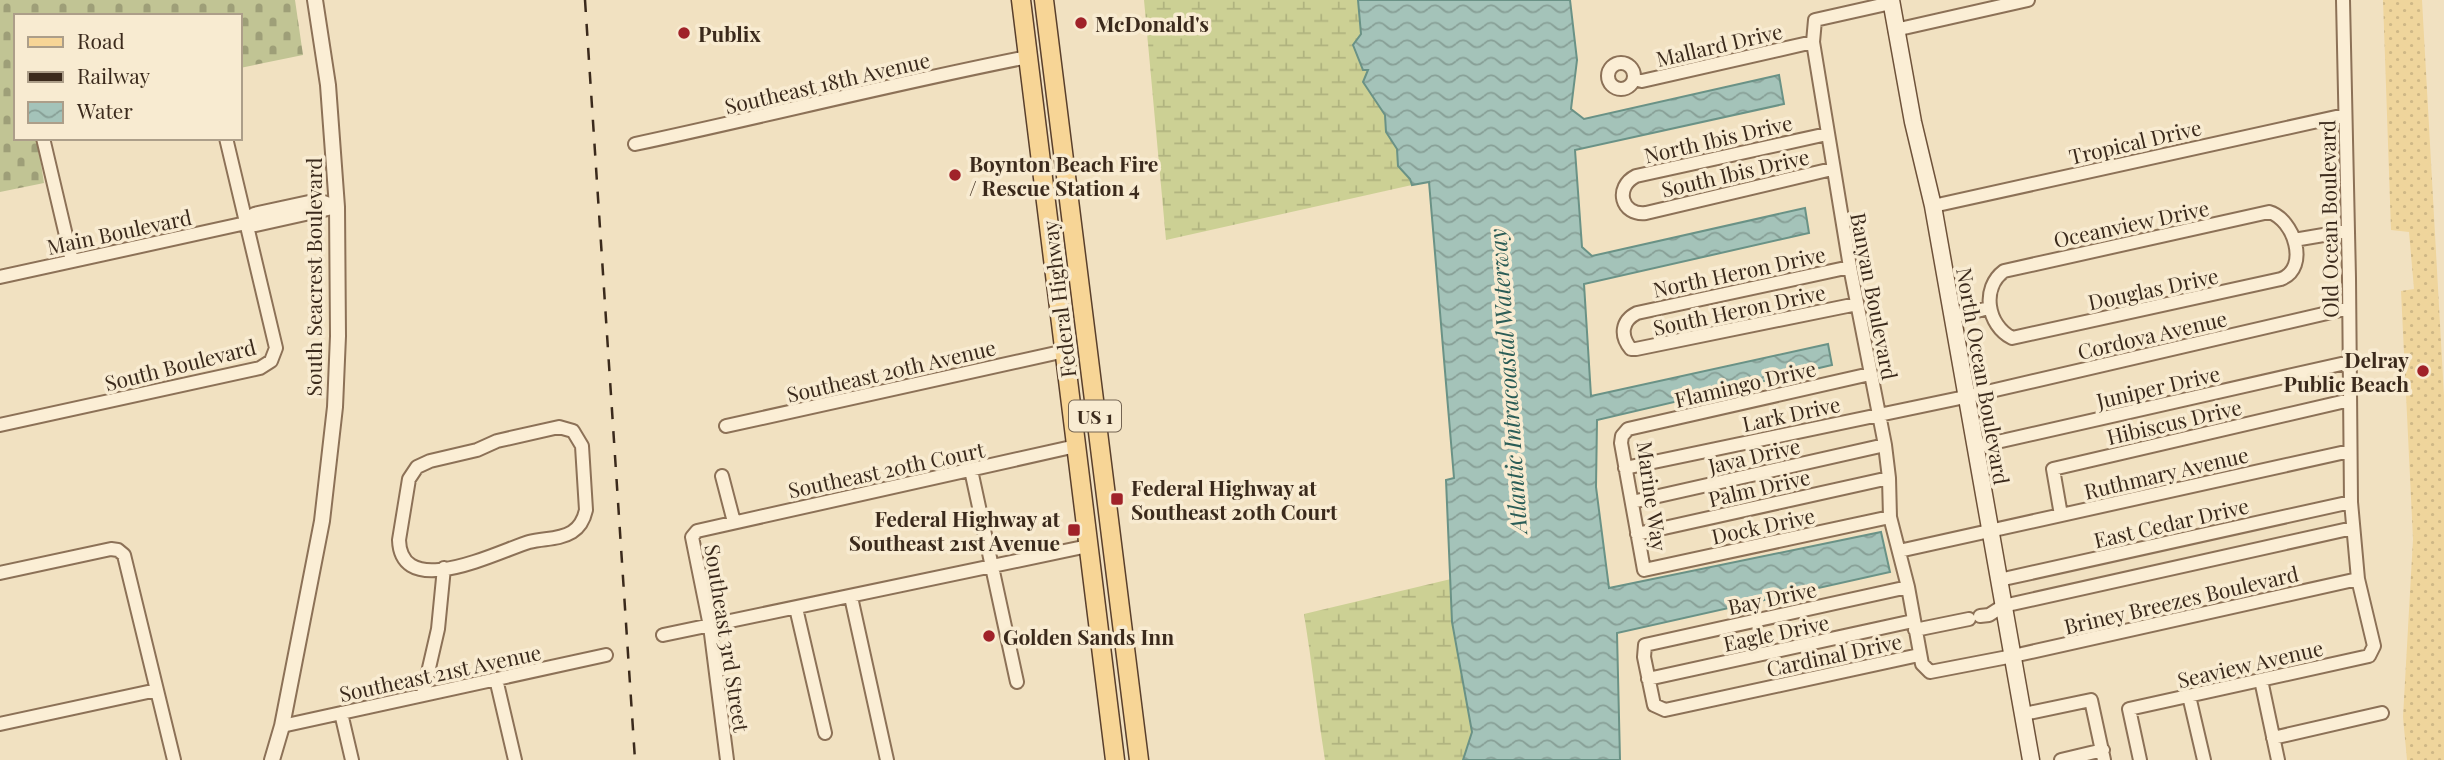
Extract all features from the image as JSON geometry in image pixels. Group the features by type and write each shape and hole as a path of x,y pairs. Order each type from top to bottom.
{"main road":[{"name":"Federal Highway","path":"1021,0 1115,760"},
{"name":"Federal Highway","path":"1044,0 1139,760"},
{"name":"North Ocean Boulevard","path":"1891,1 1933,206 1999,580 2008,657 2024,714 2031,760"},
{"path":"1028,48 1051,55"},
{"path":"1028,48 1053,78"},
{"path":"1086,526 1110,536"},
{"path":"1088,546 1106,559 1116,631 1126,654"}],"street":[{"name":"South Seacrest Boulevard","path":"269,759 282,726 322,521 332,431 338,336 337,207 328,85 315,0"},
{"path":"1895,30 2028,0"},
{"name":"Old Ocean Boulevard","path":"2343,0 2351,502 2358,579 2374,646"},
{"path":"1813,42 1815,20 1891,1"},
{"name":"Mallard Drive","path":"1634,79 1642,81 1813,42"},
{"name":"Banyan Boulevard","path":"1813,42 1832,169 1885,445 1890,517 1908,587 1919,655"},
{"name":"Southeast 18th Avenue","path":"635,144 758,118 1028,48"},
{"name":"Tropical Drive","path":"1933,206 2345,115"},
{"name":"North Ibis Drive","path":"1646,213 1632,212 1622,200 1624,185 1636,176 1826,134"},
{"path":"43,140 72,261"},
{"path":"226,140 246,223"},
{"name":"South Ibis Drive","path":"1646,213 1832,169"},
{"name":"Main Boulevard","path":"0,277 246,223 254,214 318,200 337,207"},
{"name":"Oceanview Drive","path":"1989,308 1993,282 2004,271 2269,212 2284,219 2294,240"},
{"name":"South Boulevard","path":"0,425 266,365 271,361 276,348 246,223"},
{"path":"2294,240 2347,231"},
{"name":"Douglas Drive","path":"1989,308 1995,323 2004,334 2012,338 2281,279 2292,272 2295,266 2294,240"},
{"name":"North Heron Drive","path":"1636,313 1850,267"},
{"name":"South Heron Drive","path":"1636,313 1625,322 1623,335 1632,349 1857,304"},
{"path":"1952,317 1989,308"},
{"name":"Cordova Avenue","path":"1965,397 2349,308"},
{"name":"Southeast 20th Avenue","path":"726,426 1065,351"},
{"name":"Juniper Drive","path":"1975,447 2350,362"},
{"name":"Flamingo Drive","path":"1628,429 1870,374"},
{"name":"Lark Drive","path":"1625,468 1965,397"},
{"name":"Hibiscus Drive","path":"2061,515 2053,469 2350,400"},
{"path":"559,427 573,431 582,446 586,510 576,529 562,536 529,542 489,558 444,568 417,570 405,562 400,549 409,479 417,467 430,461 477,450 497,440 559,427"},
{"name":"Marine Way","path":"1628,429 1622,436 1621,443 1644,570"},
{"name":"Java Drive","path":"1632,502 1885,445"},
{"name":"Southeast 20th Court","path":"704,528 1076,446"},
{"name":"Ruthmary Avenue","path":"1899,551 2350,451"},
{"path":"971,470 1017,682"},
{"name":"Southeast 3rd Street","path":"722,476 734,522"},
{"name":"Palm Drive","path":"1637,534 1889,478"},
{"name":"East Cedar Drive","path":"1999,580 2351,502"},
{"name":"Dock Drive","path":"1644,570 1890,517"},
{"name":"Southeast 3rd Street","path":"704,528 696,531 692,537 709,626 727,760"},
{"name":"Eagle Drive","path":"1648,679 1914,626 1989,615 2003,606 2353,528"},
{"path":"663,635 1088,546"},
{"path":"0,573 111,549 118,550 127,561 174,760"},
{"path":"424,694 438,629 444,568"},
{"name":"Briney Breezes Boulevard","path":"2008,657 2358,579"},
{"name":"Bay Drive","path":"1648,679 1645,645 1908,587"},
{"path":"851,597 887,760"},
{"path":"796,608 825,733"},
{"name":"Seaview Avenue","path":"2140,760 2129,709 2369,656 2374,646"},
{"name":"Southeast 21st Avenue","path":"282,726 606,655"},
{"name":"Cardinal Drive","path":"1648,679 1654,705 1665,710 1919,655 1930,672 2008,657"},
{"path":"496,679 515,760"},
{"path":"2261,680 2278,760"},
{"path":"0,724 158,690"},
{"path":"2189,696 2204,760"},
{"path":"2024,714 2091,699 2104,755 2061,760"},
{"path":"341,713 352,760"},
{"path":"2273,738 2382,713"}],"green space":[{"path":"0,0 295,0 303,55 242,68 242,14 14,14 14,140 37,140 44,183 0,192"},
{"path":"1144,0 1358,0 1368,70 1363,82 1385,115 1386,132 1397,149 1398,166 1412,185 1166,240"},
{"path":"1451,579 1452,622 1472,732 1463,760 1325,760 1304,614"}],"sand":[{"name":"Delray Public Beach","path":"2383,0 2422,0 2444,396 2444,760 2407,760 2403,717 2413,539 2401,291 2414,289 2409,232 2391,230"}],"water":[{"name":"Atlantic Intracoastal Waterway","path":"1358,0 1570,0 1577,60 1571,109 1584,119 1779,75 1784,104 1575,150 1582,247 1592,256 1805,208 1809,233 1584,284 1591,396 1828,344 1832,365 1597,420 1596,487 1609,588 1881,532 1890,572 1617,633 1620,760 1463,760 1472,732 1452,622 1446,480 1454,478 1429,182 1412,185 1398,166 1397,149 1386,132 1385,115 1363,82 1368,70 1363,70 1353,45 1361,34"}],"railway":[{"path":"585,0 635,760"}],"place":[{"name":"McDonald's","path":"1081,23"},
{"name":"Publix","path":"684,33"},
{"name":"Boynton Beach Fire / Rescue Station 4","path":"955,175"},
{"name":"Delray Public Beach","path":"2423,371"},
{"name":"Federal Highway at Southeast 20th Court","path":"1117,499"},
{"name":"Federal Highway at Southeast 21st Avenue","path":"1074,530"},
{"name":"Golden Sands Inn","path":"989,636"}]}
